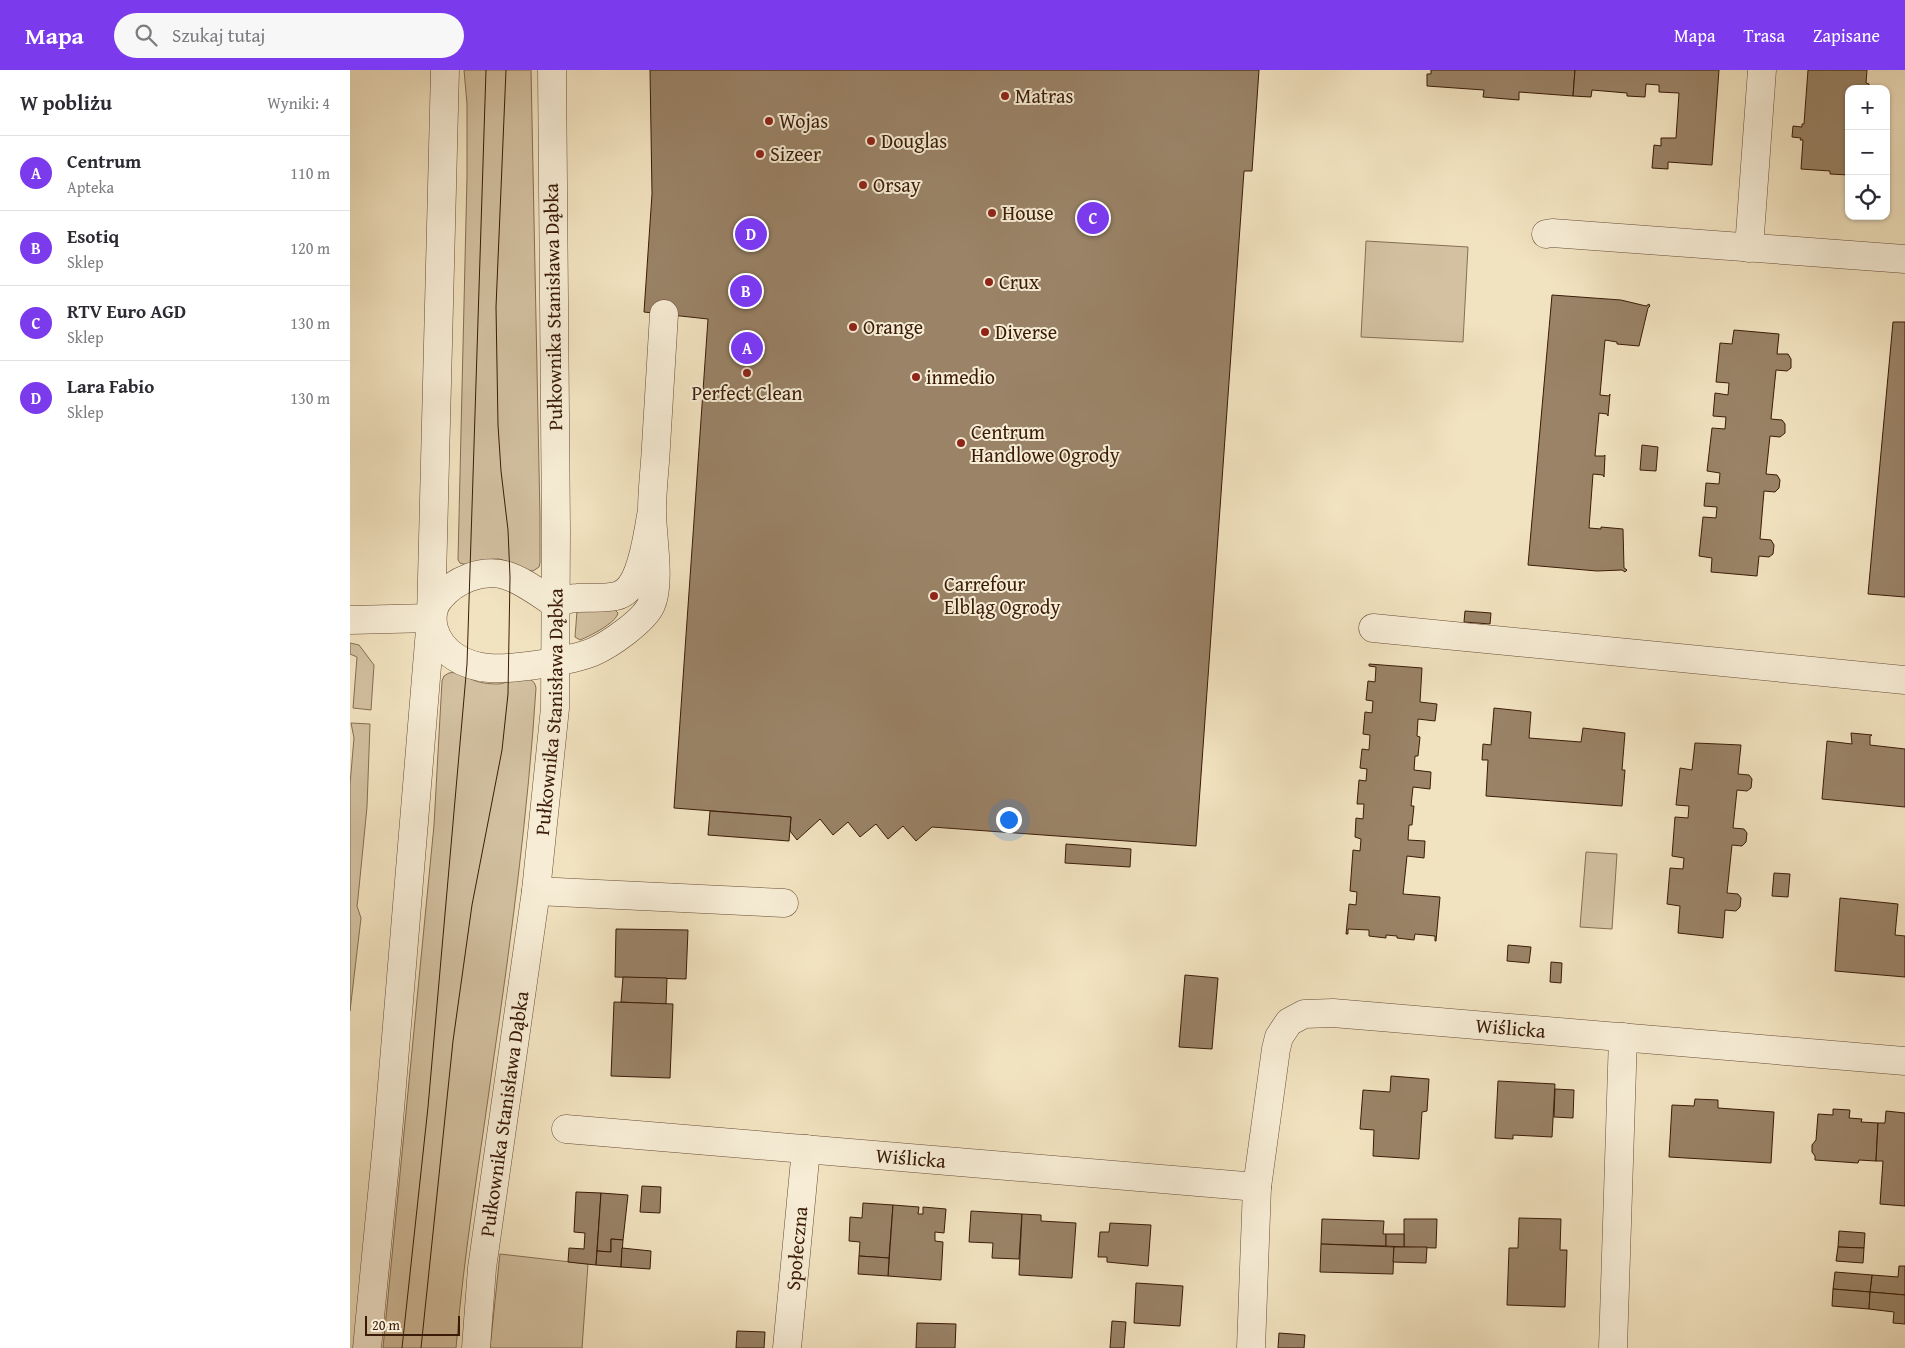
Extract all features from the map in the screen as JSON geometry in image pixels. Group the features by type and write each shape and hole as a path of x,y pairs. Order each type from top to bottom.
{"street":[{"path":"367,1348 388,1133 431,618 445,70"},
{"name":"Pułkownika Stanisława Dąbka","path":"476,1348 482,1268 536,891 555,708 554,603 556,531 552,70"},
{"path":"1749,248 1762,70"},
{"path":"1546,234 1905,259"},
{"path":"652,511 641,565 638,575 628,592 617,596 575,598 554,603 522,583 504,575 485,574 467,578 450,587 436,602 431,618 437,637 443,647 467,664 500,669 574,658 595,651 630,629 651,605 655,572 652,511 664,314"},
{"path":"350,620 431,618"},
{"path":"1373,628 1905,680"},
{"path":"536,891 784,903"},
{"name":"Wiślicka","path":"1251,1348 1257,1187 1268,1094 1279,1037 1289,1022 1304,1014 1333,1013 1905,1061"},
{"path":"1613,1348 1623,1037"},
{"name":"Wiślicka","path":"566,1129 1257,1187"},
{"name":"Społeczna","path":"787,1348 806,1149"}],"shaded area":[{"path":"464,70 531,70 540,518 540,563 539,567 533,571 499,559 468,564 460,563 458,560 467,176 467,104"},
{"path":"1366,241 1468,247 1463,342 1361,337"},
{"path":"615,610 618,613 608,625 580,640 575,637 577,611"},
{"path":"350,643 359,645 374,665 371,710 353,708 357,657 350,654"},
{"path":"449,673 458,673 474,680 488,683 498,684 526,679 534,683 536,688 524,829 468,1241 456,1348 383,1348 434,825 442,681 444,676"},
{"path":"351,723 370,724 367,807 357,906 361,918 350,1011 350,784 354,738"},
{"path":"1586,852 1617,854 1612,929 1580,927"},
{"path":"500,1254 588,1264 582,1348 490,1348"}],"building":[{"name":"Centrum Handlowe Ogrody","path":"650,70 1259,70 1252,171 1244,171 1196,846 932,827 916,841 903,826 888,839 876,824 860,837 848,822 833,835 820,819 797,840 790,831 791,817 674,808 708,319 644,312 652,194"},
{"path":"1431,70 1575,70 1573,96 1519,92 1519,100 1483,97 1484,90 1427,86 1427,74 1431,74"},
{"path":"1575,70 1719,70 1712,165 1668,162 1668,169 1652,168 1654,145 1661,146 1661,138 1676,138 1679,93 1659,92 1659,85 1646,84 1645,97 1627,96 1627,93 1592,90 1591,97 1573,96"},
{"path":"1808,70 1867,70 1866,83 1869,85 1845,85 1845,175 1830,174 1830,171 1801,169 1803,140 1792,137 1793,126 1802,127 1802,124 1804,124"},
{"path":"1552,295 1621,300 1646,306 1649,304 1650,306 1639,346 1617,344 1617,342 1605,340 1600,395 1609,396 1610,394 1608,416 1607,414 1599,413 1595,456 1605,455 1604,477 1603,475 1593,474 1589,528 1623,529 1624,568 1627,570 1625,572 1622,570 1597,571 1528,565"},
{"path":"1893,322 1905,322 1905,597 1868,594"},
{"path":"1734,330 1779,334 1777,354 1788,354 1791,359 1791,368 1787,371 1776,370 1771,419 1782,420 1785,424 1785,433 1780,437 1770,436 1766,474 1777,475 1780,480 1779,488 1775,492 1764,491 1760,539 1771,540 1774,545 1773,554 1769,557 1759,556 1757,576 1711,572 1712,558 1699,556 1703,517 1716,518 1717,507 1704,506 1706,483 1719,484 1720,473 1707,471 1712,428 1725,429 1726,417 1713,416 1715,393 1728,395 1729,383 1716,382 1720,343 1732,344"},
{"path":"1642,445 1658,447 1656,471 1640,470"},
{"path":"1465,611 1491,613 1490,624 1464,622"},
{"path":"1369,664 1422,668 1420,702 1437,704 1435,721 1418,719 1417,736 1420,737 1418,756 1415,756 1414,770 1431,772 1430,789 1413,787 1411,806 1414,806 1412,825 1409,825 1408,840 1425,841 1424,858 1407,856 1403,894 1440,897 1436,941 1435,936 1415,934 1414,940 1386,935 1386,938 1369,936 1369,930 1348,929 1348,934 1346,934 1349,904 1356,905 1357,892 1350,891 1353,850 1360,851 1361,839 1355,837 1356,818 1363,819 1364,804 1357,804 1359,780 1366,781 1367,769 1360,768 1362,749 1369,750 1370,735 1363,734 1365,712 1372,713 1373,701 1366,700 1368,681 1375,682 1376,667 1369,666"},
{"path":"1494,708 1531,712 1529,738 1581,742 1583,728 1625,733 1622,770 1625,770 1622,806 1486,796 1488,760 1482,760 1483,744 1491,745"},
{"path":"1851,733 1872,735 1870,736 1870,745 1905,749 1905,807 1822,799 1827,741 1852,744"},
{"path":"1695,743 1741,745 1738,774 1749,775 1752,779 1751,788 1747,791 1737,790 1733,828 1744,829 1747,833 1746,842 1742,846 1732,845 1727,893 1738,894 1741,898 1740,907 1736,911 1725,910 1723,938 1678,933 1680,906 1667,904 1670,868 1683,869 1684,858 1672,856 1675,817 1688,818 1689,806 1676,805 1680,768 1692,770"},
{"path":"710,811 791,817 789,841 708,835"},
{"path":"1066,844 1131,849 1130,867 1065,863"},
{"path":"1774,873 1790,874 1788,897 1772,896"},
{"path":"1840,898 1898,904 1895,935 1905,936 1905,977 1835,971"},
{"path":"616,929 688,930 686,979 615,977"},
{"path":"1508,945 1531,947 1529,963 1507,961"},
{"path":"1551,962 1562,963 1561,983 1550,982"},
{"path":"1185,975 1218,978 1212,1049 1179,1047"},
{"path":"623,977 667,978 666,1004 621,1002"},
{"path":"614,1002 673,1004 670,1078 611,1076"},
{"path":"1391,1076 1429,1079 1427,1111 1422,1112 1419,1159 1373,1156 1374,1130 1360,1129 1363,1090 1390,1092"},
{"path":"1498,1081 1555,1084 1552,1137 1513,1135 1513,1139 1495,1138"},
{"path":"1555,1089 1574,1090 1573,1118 1554,1117"},
{"path":"1695,1099 1718,1100 1718,1108 1774,1112 1771,1163 1669,1157 1672,1105 1694,1106"},
{"path":"1833,1109 1850,1110 1849,1118 1862,1119 1861,1122 1878,1123 1876,1161 1859,1160 1858,1163 1815,1160 1812,1145 1816,1140 1818,1114 1833,1115"},
{"path":"1886,1111 1905,1113 1905,1206 1880,1204 1883,1161 1876,1161 1878,1123 1885,1123"},
{"path":"642,1186 661,1187 660,1213 640,1212"},
{"path":"576,1192 601,1193 596,1265 568,1262 569,1248 584,1249 585,1233 574,1232"},
{"path":"601,1193 628,1195 623,1240 611,1239 611,1252 597,1251"},
{"path":"863,1203 893,1205 889,1258 859,1256 860,1242 849,1241 850,1217 862,1218"},
{"path":"893,1205 919,1207 918,1214 923,1214 923,1207 946,1209 944,1233 935,1232 935,1241 943,1242 941,1280 888,1276"},
{"path":"971,1211 1022,1214 1019,1259 992,1258 993,1243 969,1242"},
{"path":"1022,1214 1041,1215 1041,1221 1076,1223 1072,1278 1019,1275"},
{"path":"1519,1218 1561,1219 1560,1250 1567,1250 1565,1307 1507,1305 1509,1248 1518,1248"},
{"path":"1322,1219 1384,1221 1383,1234 1386,1234 1386,1246 1321,1244"},
{"path":"1404,1219 1437,1219 1436,1248 1404,1247"},
{"path":"1110,1223 1151,1225 1148,1266 1107,1262 1107,1257 1098,1257 1100,1232 1109,1232"},
{"path":"1839,1231 1865,1233 1864,1248 1838,1247"},
{"path":"1386,1234 1404,1234 1404,1247 1386,1246"},
{"path":"611,1239 623,1240 621,1267 596,1265 597,1251 611,1252"},
{"path":"1321,1244 1394,1247 1393,1274 1320,1272"},
{"path":"1394,1247 1427,1247 1426,1263 1393,1262"},
{"path":"1838,1247 1864,1248 1863,1263 1836,1261"},
{"path":"622,1248 651,1251 650,1269 621,1267"},
{"path":"859,1256 889,1258 888,1276 858,1274"},
{"path":"1899,1266 1905,1266 1905,1295 1870,1292 1872,1275 1898,1277"},
{"path":"1835,1272 1872,1275 1870,1292 1833,1289"},
{"path":"1136,1283 1183,1286 1180,1326 1134,1323"},
{"path":"1833,1289 1870,1292 1869,1309 1832,1306"},
{"path":"1870,1292 1905,1295 1905,1324 1893,1323 1894,1312 1869,1309"},
{"path":"1112,1321 1126,1322 1124,1348 1110,1348"},
{"path":"917,1323 956,1324 955,1348 916,1348"},
{"path":"737,1331 765,1332 764,1348 736,1348"},
{"path":"1279,1333 1305,1335 1304,1348 1278,1348"}],"tram line":[{"path":"402,1348 428,1107 467,664 486,70"},
{"path":"421,1348 453,1041 472,905 502,750 508,694 510,577 508,530 498,425 496,307 506,70"}],"place":[{"name":"Matras","path":"1005,96"},
{"name":"Wojas","path":"769,121"},
{"name":"Douglas","path":"871,141"},
{"name":"Sizeer","path":"760,154"},
{"name":"Orsay","path":"863,185"},
{"name":"House","path":"992,213"},
{"name":"RTV Euro AGD","path":"1093,218"},
{"name":"Lara Fabio","path":"751,234"},
{"name":"Crux","path":"989,282"},
{"name":"Esotiq","path":"746,291"},
{"name":"Orange","path":"853,327"},
{"name":"Diverse","path":"985,332"},
{"name":"Centrum","path":"747,348"},
{"name":"Perfect Clean","path":"747,373"},
{"name":"inmedio","path":"916,377"},
{"name":"Centrum Handlowe Ogrody","path":"961,443"},
{"name":"Carrefour Elbląg Ogrody","path":"934,596"}]}
